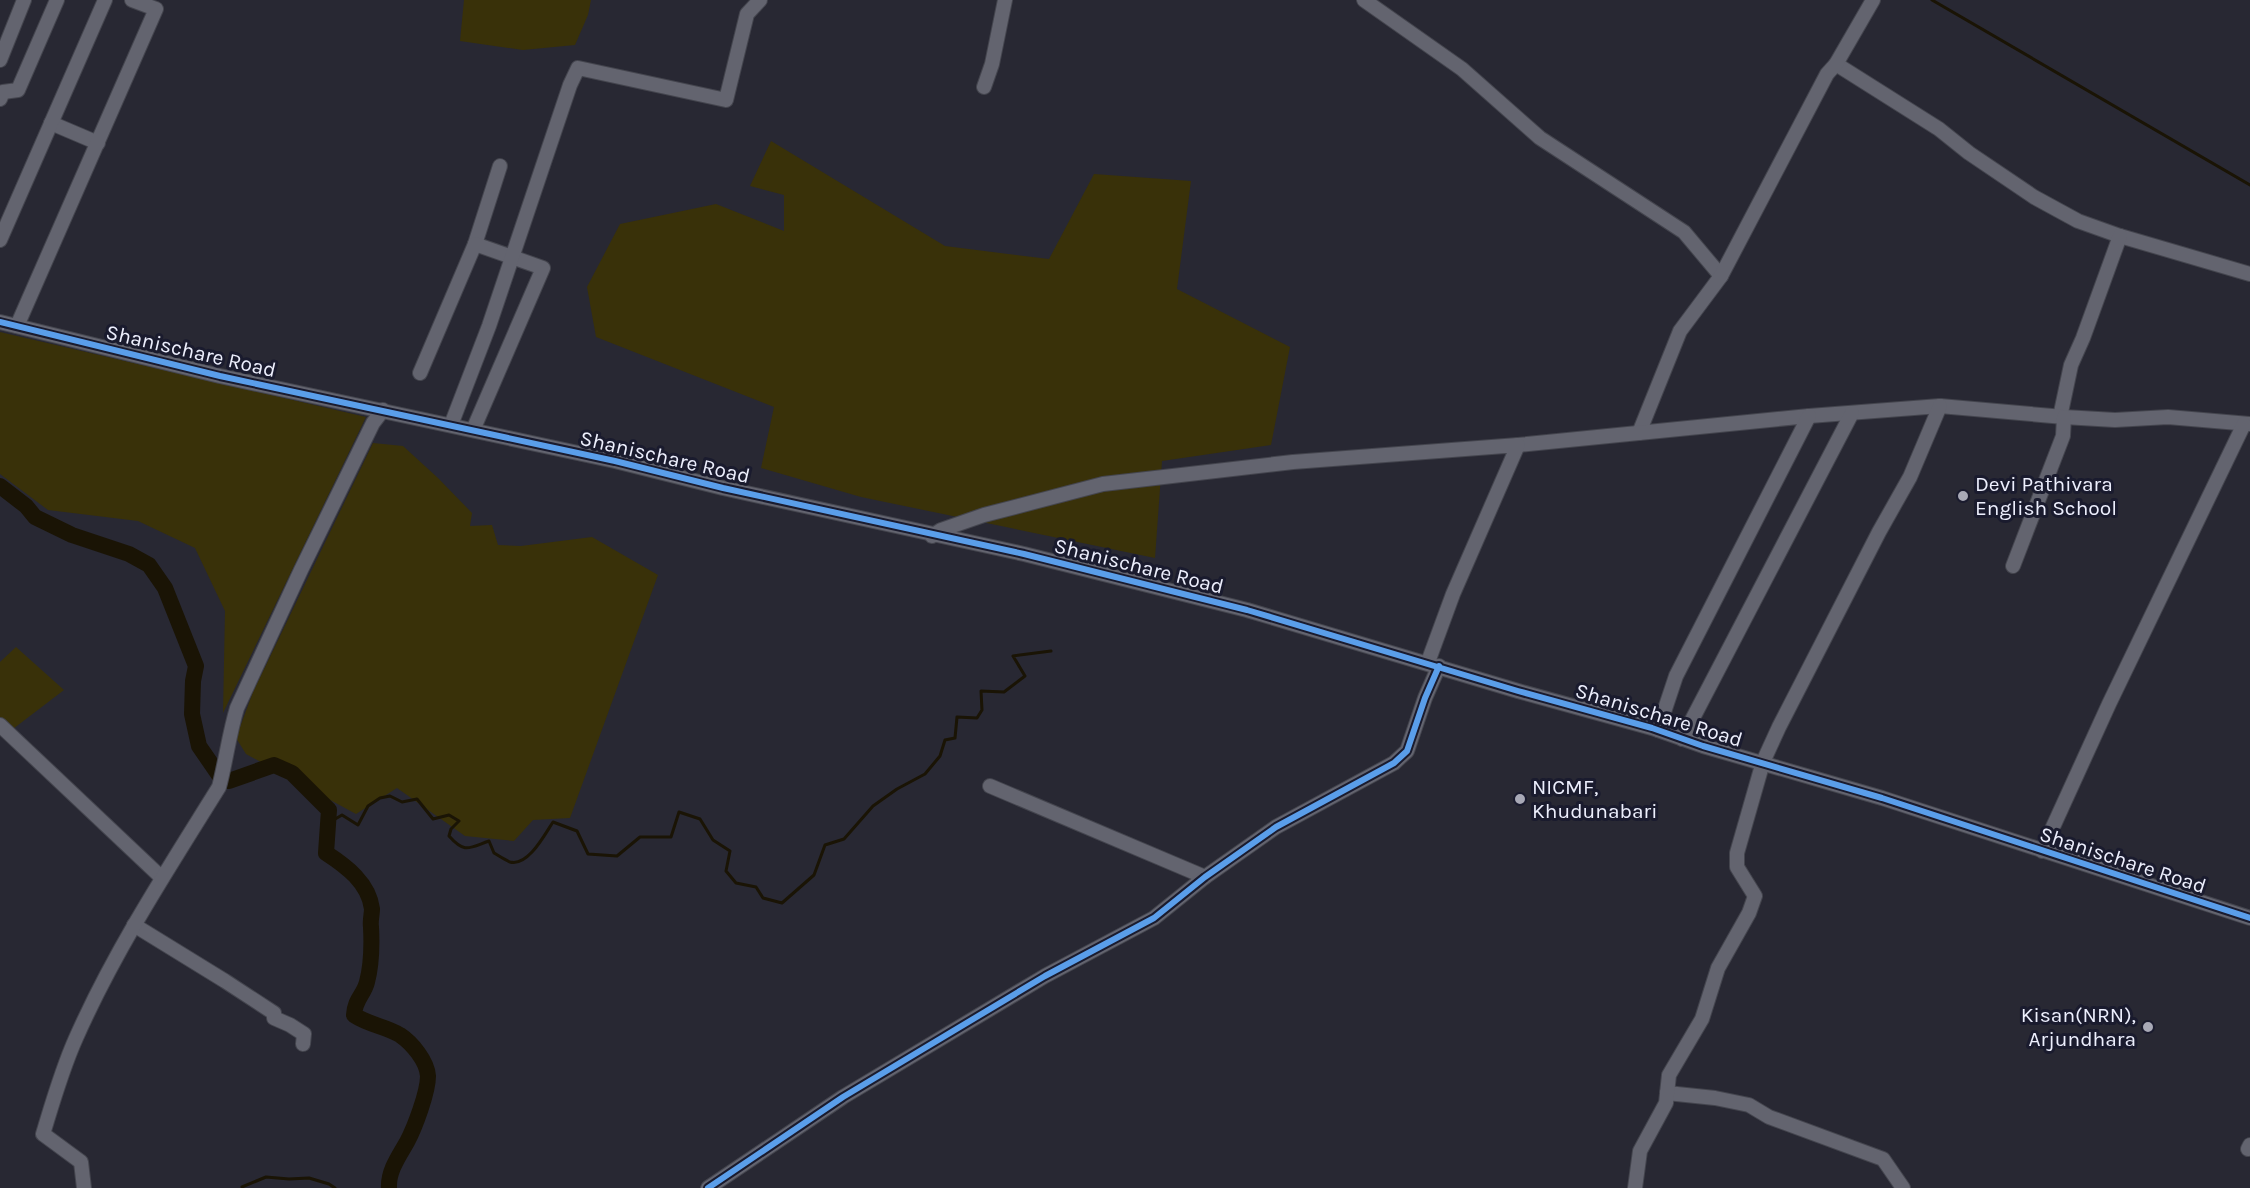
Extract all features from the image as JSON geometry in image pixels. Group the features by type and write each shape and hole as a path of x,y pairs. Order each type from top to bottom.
{"street":[{"path":"0,60 24,0"},
{"path":"1,93 18,90 57,0"},
{"path":"0,240 105,0"},
{"path":"17,326 157,4 132,0"},
{"path":"452,425 570,85 578,68 726,100 747,14 760,0"},
{"path":"984,87 992,64 1005,0"},
{"path":"1364,0 1462,69 1540,138 1684,232 1721,276"},
{"path":"1639,433 1680,331 1721,276 1827,74 1836,64 1873,0"},
{"path":"1836,64 1939,129 1969,153 2034,197 2078,221 2120,236 2250,274"},
{"path":"51,123 98,143"},
{"path":"420,373 474,244 500,166"},
{"path":"2013,567 2062,436 2062,417 2071,365 2120,236"},
{"path":"473,430 543,268 474,244"},
{"name":"Shanischare Road","path":"0,322 220,376 615,461 932,536 1024,554 1236,607 1882,798 2250,918"},
{"path":"1635,1188 1640,1151 1666,1103 1669,1076 1702,1019 1718,968 1749,913 1755,896 1737,867 1737,853 1764,762 1779,727 1863,563 1910,477 1940,406"},
{"path":"932,536 941,530 1018,504 1103,484 1293,462 1518,445 1809,416 1940,406 2062,417 2115,420 2168,417 2247,424 2109,704 2042,851"},
{"path":"84,1188 81,1162 43,1134 58,1083 76,1038 134,925 219,787 237,708 301,570 368,434 383,410"},
{"path":"1682,739 1852,413"},
{"path":"1658,730 1676,676 1809,416"},
{"path":"708,1188 852,1091 1054,970 1154,918 1205,877 1276,826 1394,763 1407,751 1425,698 1453,594 1518,445"},
{"path":"0,725 162,878"},
{"path":"990,786 1205,877"},
{"path":"134,925 245,993 274,1013 274,1018 290,1024 304,1034 303,1044"},
{"path":"1667,1093 1715,1098 1749,1105 1769,1117 1883,1159 1903,1188"}],"shaded area":[{"path":"464,0 591,0 588,15 575,45 523,50 460,41"},
{"path":"771,141 945,246 1049,259 1094,174 1191,181 1177,289 1290,347 1271,445 1162,461 1155,558 861,497 761,468 774,407 596,337 587,287 620,224 716,204 784,231 784,195 750,186"},
{"path":"0,332 366,417 223,713 225,611 195,548 138,521 48,510 0,474"},
{"path":"373,443 403,446 472,513 470,526 492,525 498,545 521,546 592,537 658,575 570,818 533,820 514,841 465,836 397,788 356,814 246,754 236,738 253,692"},
{"path":"16,647 64,690 9,732 0,726 0,662"}],"waterway":[{"path":"1932,0 2250,185"},
{"path":"0,486 26,506 35,517 72,535 129,554 149,565 165,588 196,666 192,714 199,746 221,778 229,781 274,765 292,773 329,810 326,853 349,870 361,883 372,909 370,968 366,986 356,1005 354,1015 405,1038 422,1059 428,1076 420,1109 410,1136 392,1170 389,1188"},
{"path":"330,822 342,815 358,825 368,806 380,798 390,796 402,802 417,799 433,819 449,815 459,821 451,829 449,836 454,842 467,848 489,841 494,853 510,862 517,862 529,855 553,822 577,831 588,854 617,856 640,837 671,837 679,812 700,819 713,840 730,851 726,871 736,883 756,887 763,898 782,903 814,875 825,845 844,839 873,806 897,789 925,774 940,756 945,740 955,738 957,717 977,718 982,710 981,691 1004,692 1025,676 1013,656 1051,651"},
{"path":"242,1187 266,1177 309,1178 335,1188"}],"cycle path":[{"path":"0,322 220,376 615,461 723,488 1024,554 1247,610 1518,691 1652,728 1703,746 1882,798 2250,918"},
{"path":"708,1188 843,1097 1045,976 1154,918 1205,877 1276,827 1394,763 1407,751 1425,698 1439,666"}],"place":[{"name":"Devi Pathivara English School","path":"1963,496"},
{"name":"NICMF, Khudunabari","path":"1520,799"},
{"name":"Kisan(NRN), Arjundhara","path":"2148,1027"}]}
